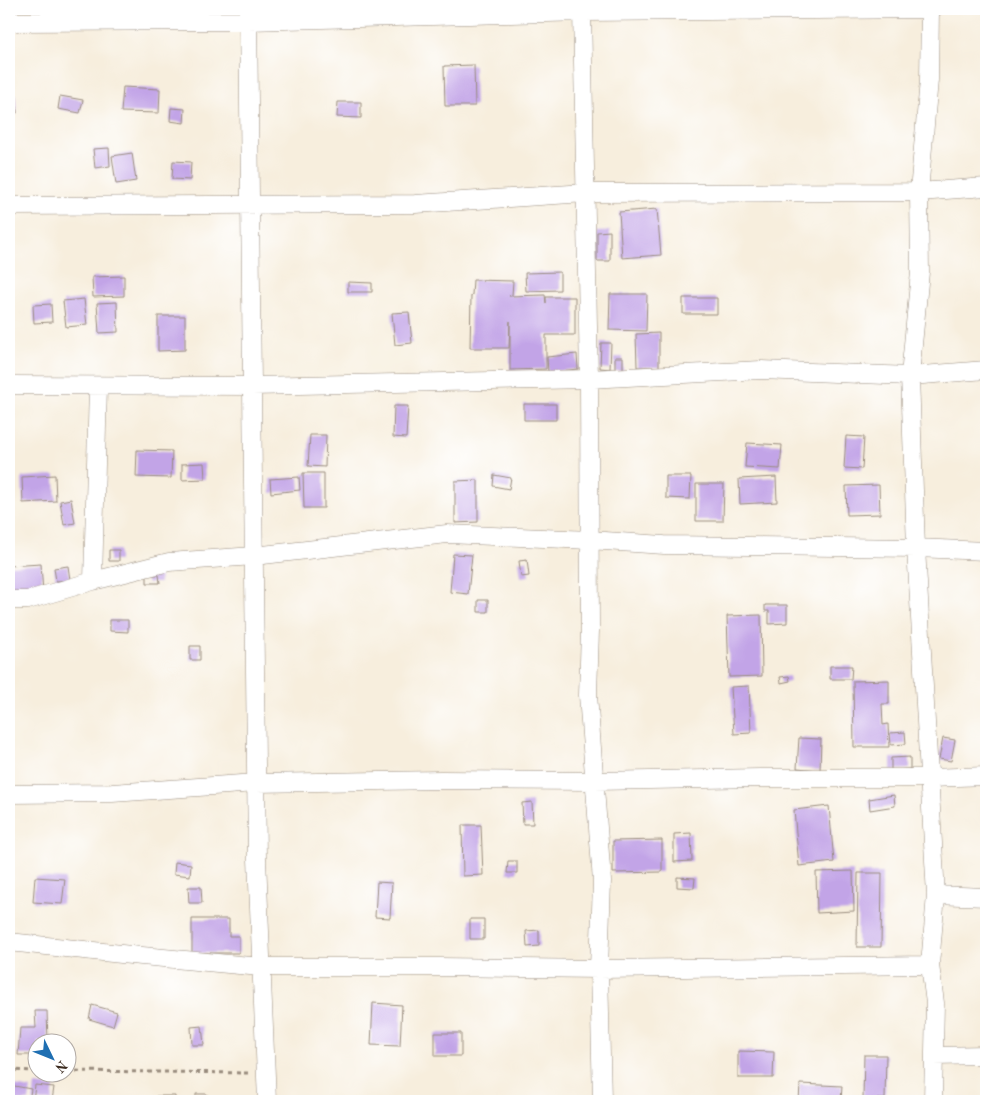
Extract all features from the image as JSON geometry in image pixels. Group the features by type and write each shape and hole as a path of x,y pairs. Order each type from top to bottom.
{"street":[{"path":"9,22 248,15 582,10 931,9 930,80 919,192 920,272 910,376 916,548 936,895 930,965 935,1003 933,1101"},
{"path":"582,10 589,379 590,630 588,695 602,881 599,969 602,1101"},
{"path":"248,15 258,908 267,1101"},
{"path":"9,206 415,204 586,192 919,192 986,187"},
{"path":"9,386 252,386 589,379 761,370 910,376 986,370"},
{"path":"93,581 98,386"},
{"path":"9,600 28,600 169,562 254,556 447,534 664,545 916,548 986,551"},
{"path":"9,794 112,792 256,783 986,776"},
{"path":"936,895 986,896"},
{"path":"9,942 262,967 440,966 599,969 930,965"},
{"path":"934,1056 986,1055"}],"path":[{"path":"9,1070 28,1070"},
{"path":"78,1071 266,1073"}],"building":[{"path":"474,65 475,106 445,106 444,66"},
{"path":"123,87 160,89 159,113 121,112"},
{"path":"9,93 15,93 17,113 9,114"},
{"path":"60,96 83,100 80,113 58,109"},
{"path":"338,102 361,102 361,118 337,117"},
{"path":"171,108 185,109 184,123 170,121"},
{"path":"109,148 110,166 95,168 93,149"},
{"path":"132,153 136,181 116,184 112,156"},
{"path":"173,161 191,162 190,180 172,179"},
{"path":"657,209 661,255 622,258 619,212"},
{"path":"610,231 610,261 597,261 597,232"},
{"path":"560,272 560,290 526,291 525,273"},
{"path":"124,276 124,296 93,297 92,277"},
{"path":"473,280 513,281 512,295 509,296 545,295 546,303 546,297 575,297 575,335 546,335 546,369 510,370 510,321 509,348 470,348"},
{"path":"348,282 372,283 372,292 348,292"},
{"path":"610,294 647,294 646,331 609,330"},
{"path":"683,298 717,298 717,314 683,314"},
{"path":"84,299 87,325 66,327 63,301"},
{"path":"117,302 118,332 99,333 97,303"},
{"path":"51,304 52,322 34,323 33,305"},
{"path":"409,312 412,343 395,345 392,313"},
{"path":"158,316 185,316 185,350 158,351"},
{"path":"659,333 659,367 637,367 636,334"},
{"path":"601,343 611,343 610,369 600,368"},
{"path":"577,354 578,369 548,372 547,357"},
{"path":"615,357 623,357 623,371 615,371"},
{"path":"524,404 556,404 556,420 524,420"},
{"path":"394,406 408,406 406,438 393,437"},
{"path":"310,435 326,435 325,467 308,466"},
{"path":"846,436 864,437 862,469 844,468"},
{"path":"747,443 782,445 780,469 745,467"},
{"path":"137,450 172,451 171,478 136,477"},
{"path":"204,463 205,479 182,480 182,464"},
{"path":"303,473 324,473 324,508 304,508"},
{"path":"55,475 56,501 23,503 22,477"},
{"path":"494,475 511,478 509,489 493,486"},
{"path":"666,476 691,476 690,499 666,498"},
{"path":"299,477 300,490 271,493 270,479"},
{"path":"776,477 777,502 740,504 739,479"},
{"path":"478,480 478,522 455,523 455,481"},
{"path":"696,484 724,484 723,521 696,521"},
{"path":"879,485 880,514 847,515 846,486"},
{"path":"71,499 75,523 64,525 60,501"},
{"path":"109,550 119,550 119,561 109,561"},
{"path":"453,554 472,555 468,594 450,592"},
{"path":"527,560 529,576 521,577 519,561"},
{"path":"41,564 43,593 9,595 9,566"},
{"path":"68,566 70,580 56,581 54,568"},
{"path":"147,575 159,575 160,583 147,583"},
{"path":"478,600 488,600 488,612 478,612"},
{"path":"765,605 787,605 787,623 769,624 769,611 765,611"},
{"path":"761,615 762,676 729,677 727,616"},
{"path":"110,620 128,620 128,632 110,631"},
{"path":"190,646 200,646 200,660 190,660"},
{"path":"830,666 852,666 851,679 830,679"},
{"path":"789,676 790,681 781,683 780,677"},
{"path":"889,680 889,704 882,704 883,725 888,724 889,747 854,747 853,681"},
{"path":"749,686 751,733 734,734 731,687"},
{"path":"905,732 906,744 891,745 890,733"},
{"path":"799,738 821,739 820,770 797,768"},
{"path":"943,738 955,740 951,761 939,759"},
{"path":"910,757 910,769 891,770 891,758"},
{"path":"894,795 895,806 870,810 869,799"},
{"path":"532,802 533,824 523,824 522,803"},
{"path":"829,806 834,862 799,866 794,810"},
{"path":"462,825 481,825 483,875 463,876"},
{"path":"691,833 692,861 674,862 674,834"},
{"path":"662,840 662,872 613,873 613,841"},
{"path":"508,861 517,861 517,873 507,873"},
{"path":"175,862 191,864 190,876 174,874"},
{"path":"853,871 854,911 817,913 816,872"},
{"path":"858,873 882,873 881,947 857,947"},
{"path":"35,877 65,879 62,904 33,902"},
{"path":"677,877 695,878 694,888 677,887"},
{"path":"377,882 392,883 390,918 375,917"},
{"path":"188,887 201,887 202,903 189,903"},
{"path":"192,919 229,919 229,936 239,936 239,953 192,953"},
{"path":"470,919 484,919 484,939 470,939"},
{"path":"539,930 539,946 527,947 526,931"},
{"path":"373,1003 402,1005 400,1046 371,1045"},
{"path":"92,1005 117,1012 113,1026 89,1019"},
{"path":"35,1011 47,1011 48,1032 28,1032 28,1055 18,1055 20,1028 36,1028"},
{"path":"202,1026 204,1045 192,1045 191,1027"},
{"path":"435,1033 461,1033 461,1056 435,1056"},
{"path":"738,1051 774,1052 773,1078 738,1078"},
{"path":"864,1055 886,1055 885,1099 863,1099"},
{"path":"800,1084 842,1086 841,1101 799,1101"},
{"path":"9,1085 31,1089 29,1101 9,1101"},
{"path":"35,1085 54,1087 52,1101 33,1101"},
{"path":"196,1094 207,1094 207,1101 196,1101"},
{"path":"156,1096 175,1096 175,1101 156,1101"}]}
